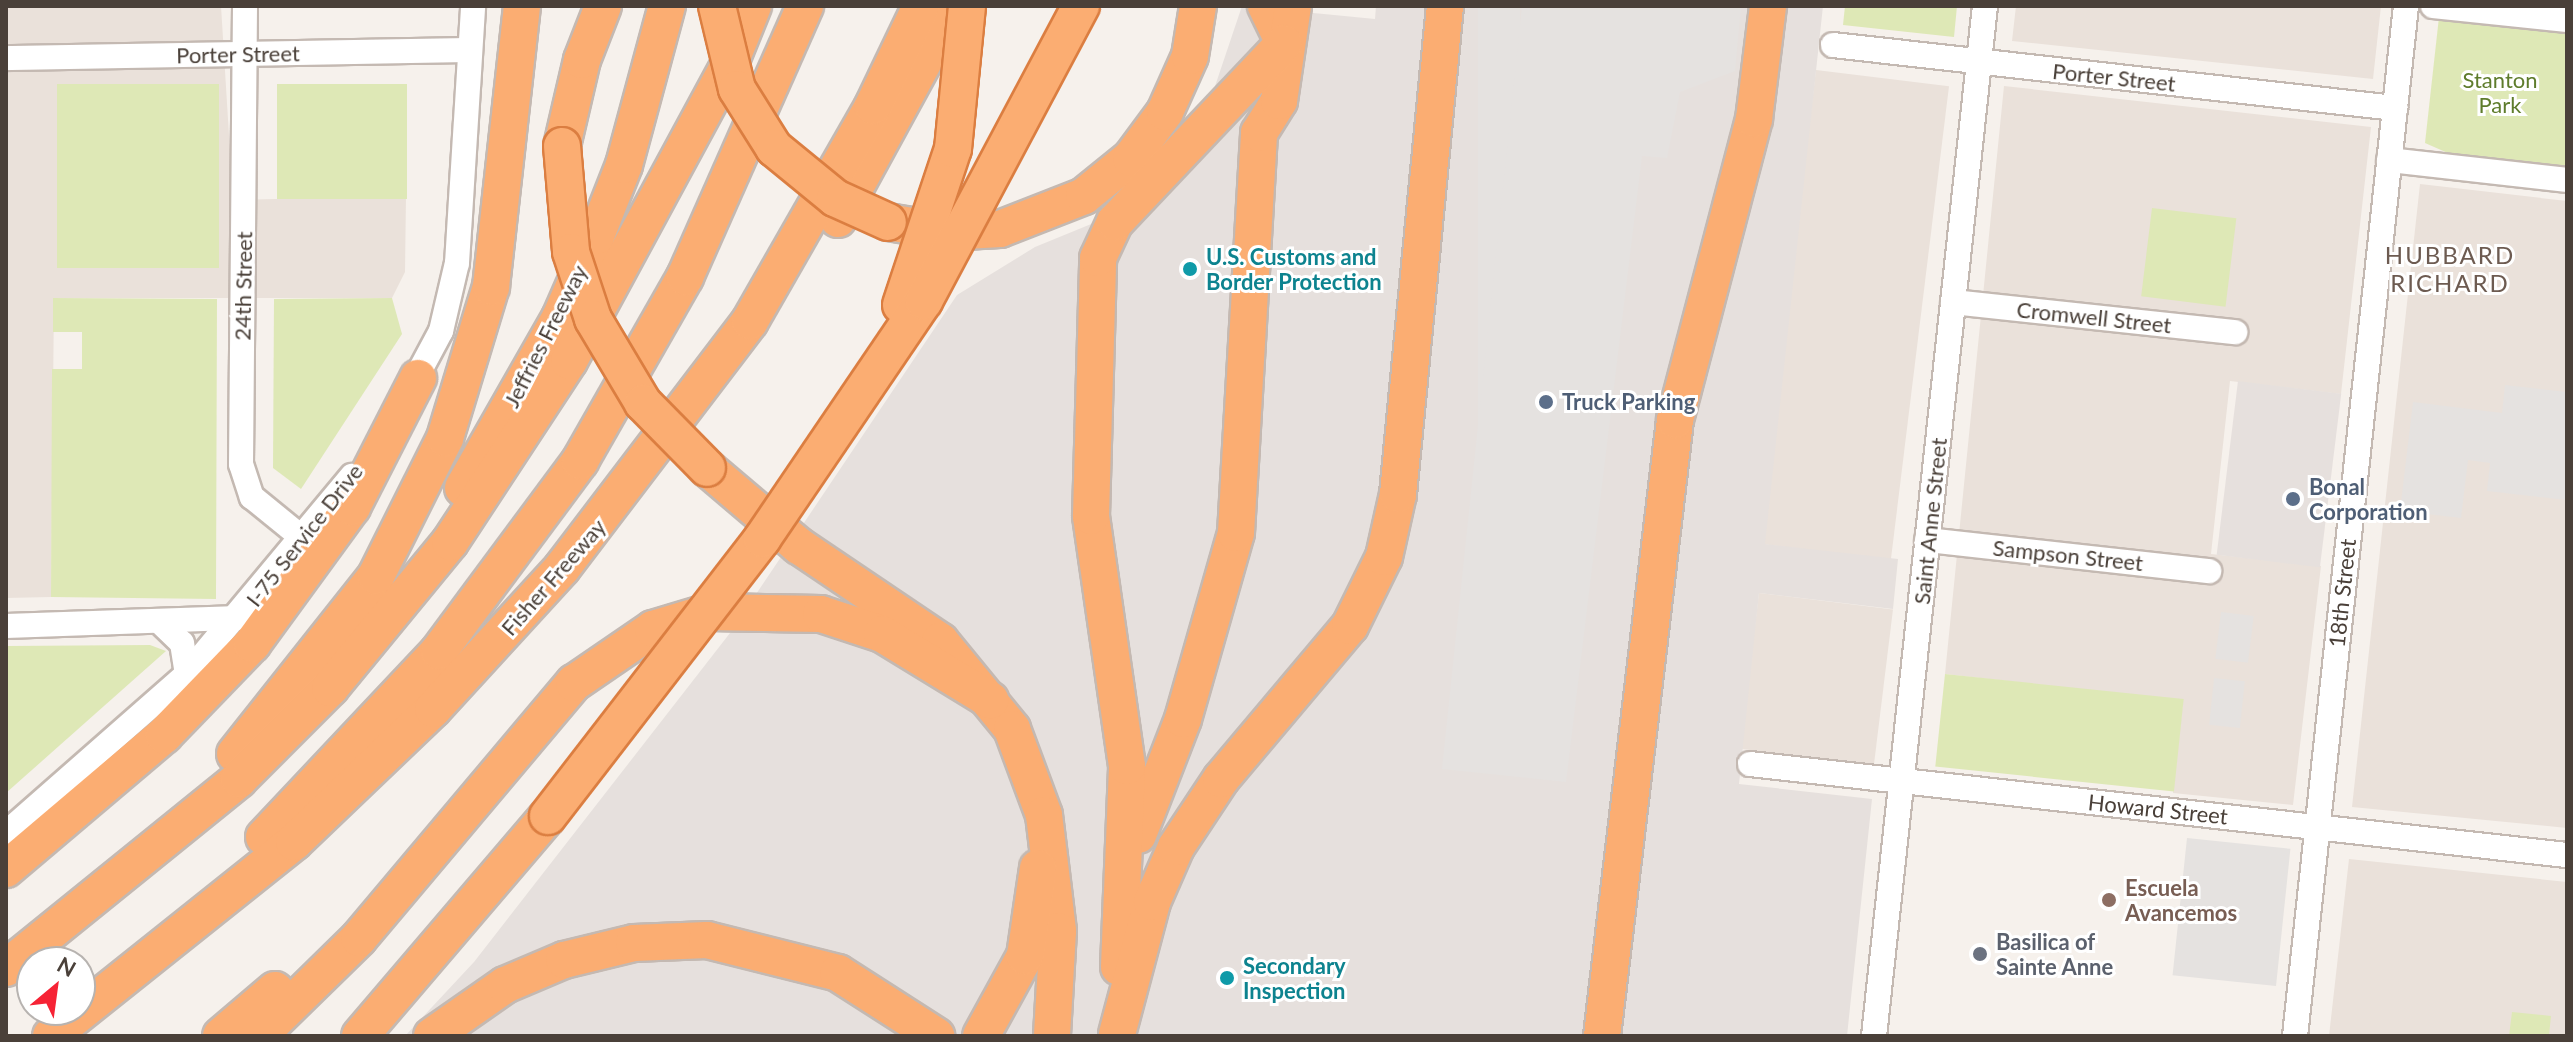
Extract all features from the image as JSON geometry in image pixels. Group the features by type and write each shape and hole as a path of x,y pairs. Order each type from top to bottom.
{"highway":[{"path":"123,879 340,628 420,497 462,390 491,287 522,6"},
{"path":"579,6 562,146 571,252 593,319 643,403 707,468 799,546 940,641 990,700 1024,751 1044,815 1058,931 1052,1036"},
{"path":"562,146 582,60 603,6"},
{"name":"Jeffries Freeway","path":"369,643 560,318 624,165 667,6"},
{"path":"717,6 737,89 774,148 835,198 888,222 947,232 1000,229 1084,196 1131,158 1165,112 1190,56 1198,6"},
{"path":"6,968 123,879 239,779 369,643 450,542 542,407 716,90 753,6"},
{"path":"60,1029 346,757 526,541 608,419 685,277 805,6"},
{"name":"Fisher Freeway","path":"60,1029 223,904 400,743 562,568 710,377 802,236 921,6"},
{"path":"710,377 808,270 954,6"},
{"path":"850,411 934,218 964,83 967,6"},
{"path":"360,1036 490,892 762,539 956,248 1081,6"},
{"path":"1117,1035 1152,902 1176,847 1221,779 1298,691 1363,603 1393,522 1445,6"},
{"path":"1602,1036 1675,420 1754,119 1768,6"},
{"path":"1117,1035 1127,766 1091,516 1100,250 1115,222 1289,17"},
{"path":"1122,898 1147,800 1198,667 1239,511 1259,133 1279,101 1289,17"},
{"path":"6,869 164,735 252,644 352,507 418,378"},
{"path":"259,1036 359,938 463,811 600,660 653,629 709,612 769,609 851,622 990,700"},
{"path":"221,1036 463,811"},
{"path":"981,1036 1025,956 1044,815"},
{"path":"432,1036 505,985 564,960 634,943 707,940 838,973 936,1036"},
{"path":"470,1036 569,984 677,964 779,975 846,1001 900,1036"}],"street":[{"name":"24th Street","path":"245,6 241,464 252,497 305,540"},
{"name":"I-75 Service Drive","path":"6,833 54,795 187,674 239,618 305,540 418,378 451,301 462,218 473,6"},
{"name":"Saint Anne Street","path":"1874,1036 1985,6"},
{"name":"18th Street","path":"2295,1036 2406,6"},
{"path":"2433,6 2567,20"},
{"name":"Porter Street","path":"1833,45 2395,108"},
{"name":"Porter Street","path":"6,58 470,50"},
{"path":"2389,160 2567,180"},
{"name":"Cromwell Street","path":"1953,302 2235,332"},
{"name":"Sampson Street","path":"1927,540 2209,571"},
{"path":"6,626 239,618"},
{"path":"160,622 182,643 187,674"},
{"name":"Howard Street","path":"1750,764 2567,855"}],"shaded area":[{"path":"6,6 221,6 233,200 406,196 405,272 392,298 54,298 51,597 6,598"},
{"path":"1242,6 1375,19 1376,6 1823,6 1765,544 1898,559 1893,609 1759,593 1739,784 1872,799 1847,1036 405,1036 474,962 730,633 957,295 1035,247 1101,220 1210,101"},
{"path":"1478,6 1520,6 1520,560 1478,560"},
{"name":"Truck Parking","path":"1522,6 1741,6 1735,71 1680,92 1667,158 1642,156 1566,782 1442,769"},
{"path":"2016,6 2381,6 2373,79 2012,41"},
{"path":"1816,70 1949,86 1891,560 1758,543"},
{"path":"2004,86 2371,127 2341,394 2230,381 2211,554 2321,566 2293,805 2173,793 2183,701 1945,674"},
{"path":"2420,184 2567,201 2567,828 2352,807"},
{"path":"2238,381 2341,394 2320,567 2217,555"},
{"path":"2505,385 2567,392 2567,500 2487,491 2490,463 2468,460 2461,518 2400,511 2413,402 2502,413"},
{"path":"1759,593 1893,609 1874,765 1740,749"},
{"path":"2221,612 2254,616 2248,663 2215,659"},
{"path":"2214,678 2245,681 2240,728 2209,725"},
{"path":"2187,838 2290,849 2276,986 2173,975"},
{"path":"2349,859 2567,882 2567,1036 2329,1036"}],"green space":[{"path":"1845,6 1957,6 1954,37 1843,25"},
{"name":"Stanton Park","path":"2439,17 2567,31 2567,169 2457,157 2425,143"},
{"path":"57,84 219,84 219,268 57,268"},
{"path":"277,84 407,84 407,199 277,199"},
{"path":"2152,208 2236,218 2226,307 2141,296"},
{"path":"53,298 217,299 216,599 51,597 52,369 82,369 82,332 53,332"},
{"path":"392,298 402,334 301,489 273,468 274,299"},
{"path":"150,645 166,651 6,793 6,646"},
{"path":"1945,674 2184,699 2174,792 1935,766"},
{"path":"2512,1012 2551,1016 2549,1035 2556,1036 2509,1036"}],"place":[{"name":"U.S. Customs and Border Protection","path":"1190,269"},
{"name":"Truck Parking","path":"1546,402"},
{"name":"Bonal Corporation","path":"2293,499"},
{"name":"Escuela Avancemos","path":"2109,900"},
{"name":"Basilica of Sainte Anne","path":"1980,954"},
{"name":"Secondary Inspection","path":"1227,978"}],"district":[{"name":"HUBBARD RICHARD","path":"2450,269"}]}
